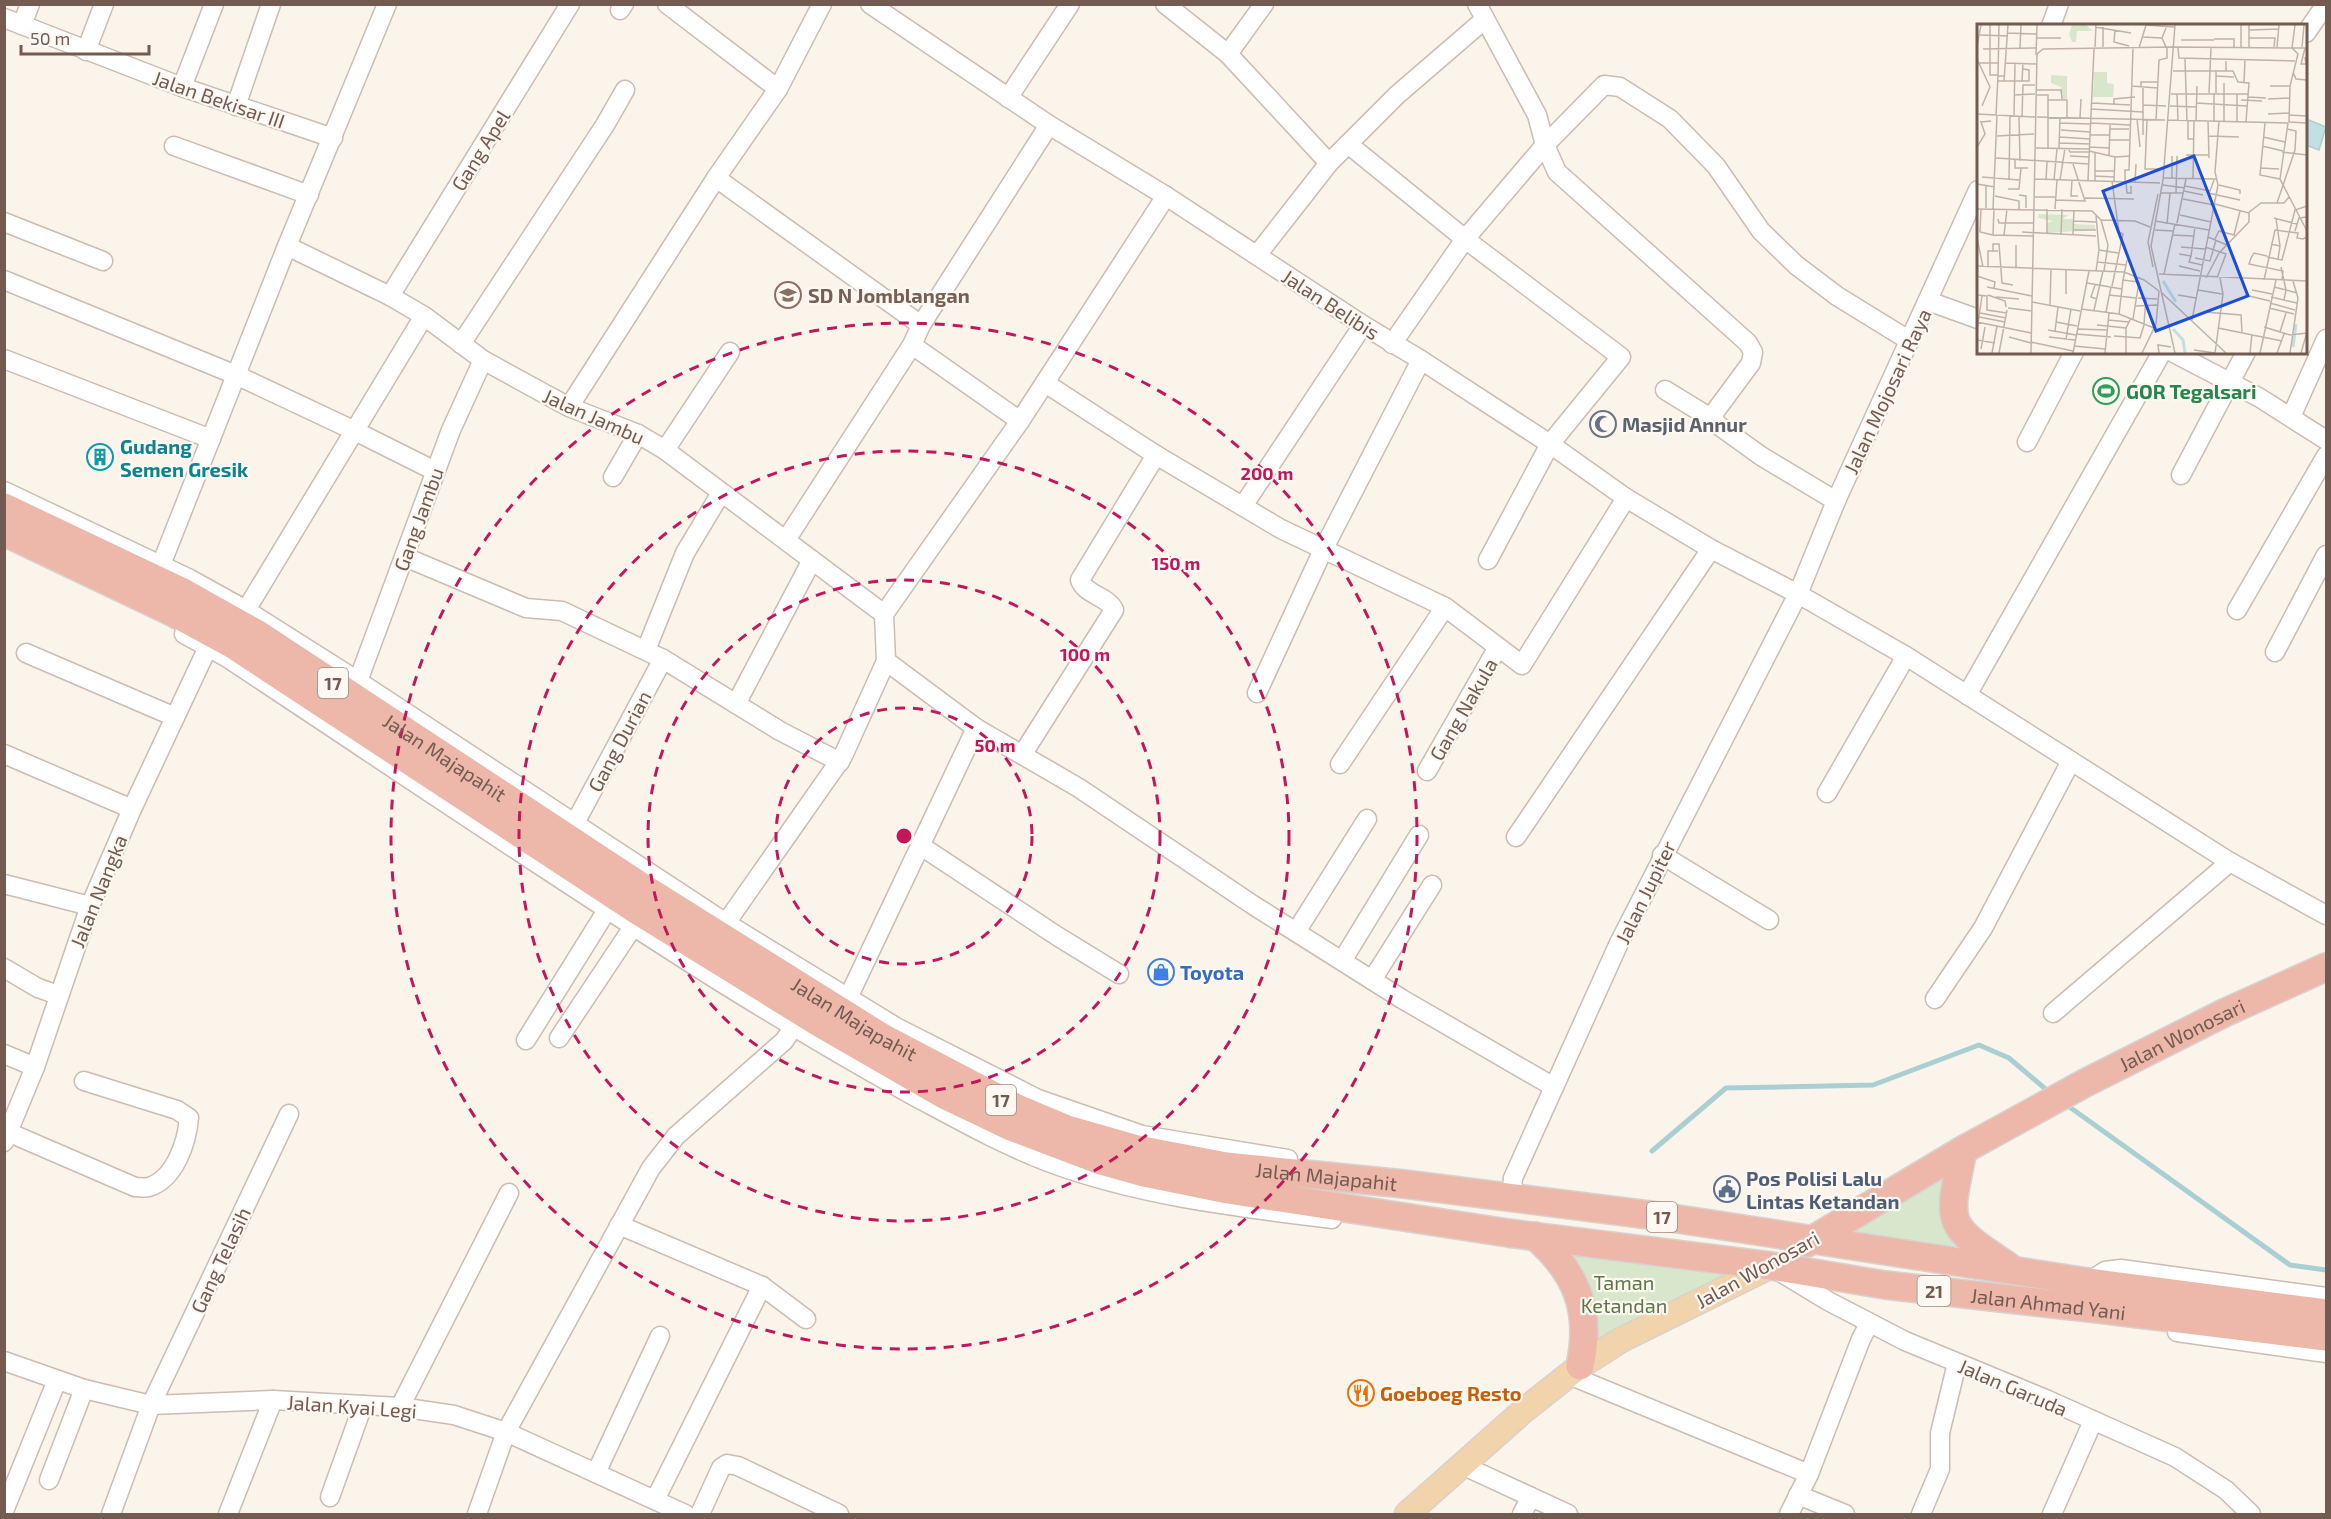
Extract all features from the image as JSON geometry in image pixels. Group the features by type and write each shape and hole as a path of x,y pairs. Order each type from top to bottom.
{"highway":[{"name":"Jalan Majapahit","path":"4,507 183,592 258,634 629,908 1017,1108 1067,1129 1137,1149 1226,1166 1404,1184 1665,1217 1814,1239"},
{"name":"Jalan Majapahit","path":"4,532 174,613 232,645 384,752 629,908 819,1023 944,1095 1036,1138 1101,1161 1144,1173 1228,1190 1535,1236 1771,1266"},
{"name":"Jalan Wonosari","path":"1771,1266 1963,1150 2085,1083 2224,1013 2326,967"},
{"name":"21","path":"1963,1150 1953,1203 1953,1216 1957,1225 1970,1240 2017,1271"},
{"path":"1535,1236 1554,1253 1569,1273 1579,1296 1585,1331 1574,1370"},
{"name":"Jalan Ahmad Yani","path":"1814,1239 2088,1282 2326,1313"},
{"name":"Jalan Ahmad Yani","path":"1771,1266 1885,1285 2326,1337"}],"main road":[{"name":"Jalan Wonosari","path":"1407,1515 1462,1464 1574,1370 1621,1340 1771,1266"}],"street":[{"path":"22,25 30,4"},
{"path":"86,51 104,4"},
{"path":"182,87 214,4"},
{"path":"236,106 271,4"},
{"path":"161,565 287,246 387,4"},
{"name":"Gang Apel","path":"390,296 570,4"},
{"path":"667,4 778,89"},
{"path":"569,407 716,178 778,89 822,4"},
{"name":"Jalan Belibis","path":"870,4 1049,125 1166,196 1550,444 1626,498 1711,549 1798,594 1906,656 2230,862 2326,915"},
{"path":"1008,98 1070,4"},
{"path":"1165,4 1228,54 1329,163"},
{"path":"1228,54 1264,4"},
{"path":"2052,24 2060,4"},
{"path":"2307,32 2326,4"},
{"path":"1257,255 1329,163 1480,12 1537,115 1545,145 1557,172 1748,343 1754,352 1750,363 1714,413 1714,420"},
{"name":"Jalan Bekisar III","path":"4,18 182,87 333,138"},
{"path":"1392,344 1465,239 1545,145 1604,85 1620,87 1670,119 1716,166 1761,231 1796,266 1837,296 1910,341"},
{"path":"461,344 605,125 625,90"},
{"path":"786,540 912,345 921,325 1049,125"},
{"path":"1348,144 1465,239 1621,357 1550,444 1488,560"},
{"path":"174,146 309,195"},
{"path":"716,178 921,325"},
{"name":"Jalan Mojosari Raya","path":"1798,594 1836,501 1977,192"},
{"path":"726,922 840,762 886,661 884,614 1020,421 1166,196"},
{"path":"4,222 103,261"},
{"name":"Jalan Jambu","path":"287,246 390,296 424,316 483,360 569,407 638,434 665,450 884,614"},
{"path":"4,280 236,375 435,471"},
{"path":"1928,301 1977,320"},
{"path":"246,610 424,316"},
{"path":"1243,506 1363,325"},
{"path":"2290,417 2326,339"},
{"path":"912,345 1020,421"},
{"path":"665,450 730,352"},
{"path":"2027,442 2073,354"},
{"path":"1967,695 2161,354"},
{"path":"2176,354 2229,382 2326,440"},
{"path":"2181,475 2245,354"},
{"path":"4,359 211,439"},
{"name":"Gang Jambu","path":"358,681 435,471 483,360"},
{"path":"1257,693 1323,550 1421,360"},
{"path":"1045,382 1156,455 1243,506 1323,550 1444,607 1522,665 1626,498"},
{"path":"1665,390 1714,420 1761,456 1836,501"},
{"path":"613,477 638,434"},
{"path":"1022,755 1114,610 1110,604 1082,586 1080,580 1156,455"},
{"path":"2237,610 2326,456"},
{"path":"4,490 161,565 246,610 726,922 848,998 955,1058 1038,1099 1142,1135 1336,1166 1404,1184"},
{"path":"646,650 685,553 721,493"},
{"path":"4,547 168,625 384,752"},
{"path":"1516,837 1711,549"},
{"path":"2275,652 2326,555"},
{"path":"405,557 526,608 562,611 646,650 780,731 840,762"},
{"path":"736,704 812,560"},
{"name":"Jalan Jupiter","path":"1511,1198 1513,1178 1619,943 1662,855 1798,594"},
{"path":"1340,764 1444,607"},
{"name":"Jalan Nangka","path":"7,1138 35,1067 90,906 132,809 208,647"},
{"name":"Gang Nakula","path":"1427,771 1498,647"},
{"path":"26,653 175,717"},
{"path":"1827,793 1906,656"},
{"name":"Gang Durian","path":"575,822 663,659"},
{"path":"886,661 976,728 1095,798 1179,857 1372,980 1554,1087"},
{"path":"848,998 976,728"},
{"path":"4,754 132,809"},
{"path":"1935,999 1983,928 2071,761"},
{"path":"1296,932 1366,819"},
{"path":"1342,961 1419,835"},
{"path":"921,846 1119,974"},
{"path":"1662,855 1769,920"},
{"path":"2054,1013 2230,862"},
{"path":"4,884 90,906"},
{"path":"1372,980 1432,885"},
{"path":"629,908 793,1028 1001,1143 1090,1175 1152,1192 1242,1208 1348,1221 1364,1222 1390,1215"},
{"path":"559,1038 629,908"},
{"path":"526,1040 629,908"},
{"path":"4,968 38,988 58,995"},
{"path":"477,1515 506,1432 651,1168 676,1136 784,1041 793,1028"},
{"path":"4,1054 35,1067"},
{"path":"7,1138 135,1187 148,1187 163,1179 183,1151 189,1118 177,1110 84,1081"},
{"name":"Gang Telasih","path":"111,1515 151,1405 289,1114"},
{"path":"400,1407 509,1193"},
{"path":"619,1225 762,1286 806,1319"},
{"name":"Jalan Garuda","path":"1771,1266 1869,1324 2155,1448 2194,1468 2226,1491 2251,1515"},
{"path":"2088,1282 2105,1271 2121,1269 2326,1297"},
{"path":"655,1500 762,1286"},
{"path":"2098,1309 2115,1321 2124,1324 2326,1353"},
{"path":"1789,1515 1809,1474 1861,1339 1869,1324"},
{"path":"596,1473 660,1336"},
{"name":"Jalan Kyai Legi","path":"4,1361 84,1389 151,1405 273,1400 400,1407 454,1415 506,1432 685,1515"},
{"path":"1921,1515 1940,1469 1940,1433 1957,1363"},
{"path":"1574,1370 1809,1474"},
{"path":"4,1511 57,1380"},
{"path":"49,1480 84,1389"},
{"path":"228,1515 273,1400"},
{"path":"330,1497 363,1405"},
{"path":"2052,1515 2093,1421"},
{"path":"700,1515 721,1468 727,1464 738,1466 838,1515"},
{"path":"1462,1464 1568,1515"},
{"path":"1798,1495 1845,1515"},
{"path":"1522,1515 1531,1497"}],"green space":[{"path":"1951,1168 1980,1257 1854,1231"},
{"name":"Taman Ketandan","path":"1559,1247 1751,1272 1595,1354"}],"water":[{"path":"2307,119 2326,127 2319,150 2307,145"}],"waterway":[{"path":"1652,1151 1726,1088 1873,1085 1979,1045 2009,1058 2049,1092"},
{"path":"2064,1103 2290,1265 2326,1270"}],"place":[{"name":"SD N Jomblangan","path":"788,295"},
{"name":"GOR Tegalsari","path":"2106,391"},
{"name":"Masjid Annur","path":"1603,424"},
{"name":"Gudang Semen Gresik","path":"100,457"},
{"name":"Toyota","path":"1161,972"},
{"name":"Pos Polisi Lalu Lintas Ketandan","path":"1727,1189"},
{"name":"Goeboeg Resto","path":"1361,1393"}]}
